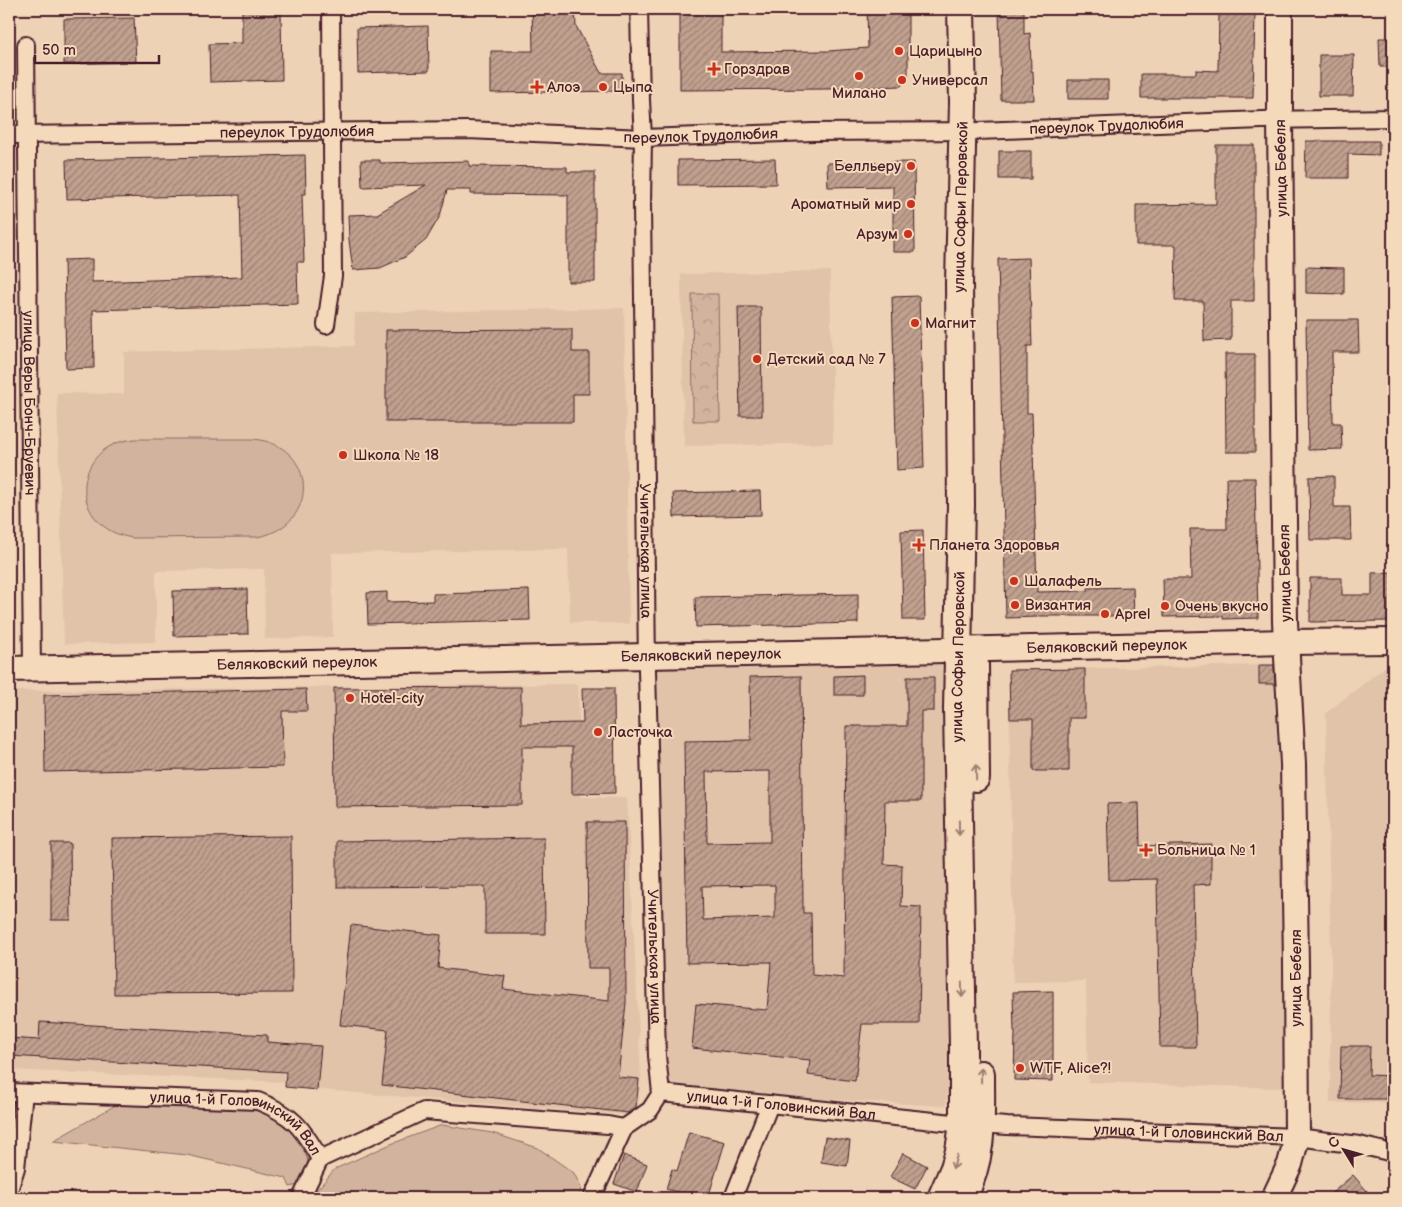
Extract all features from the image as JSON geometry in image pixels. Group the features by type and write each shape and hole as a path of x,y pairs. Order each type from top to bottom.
{"main road":[{"name":"улица Софьи Перовской","path":"961,9 970,132"},
{"name":"улица Софьи Перовской","path":"972,1124 963,1047 957,709 966,649 960,505 960,284 976,9"},
{"path":"941,1198 954,1168 958,1150 972,1124"},
{"path":"963,1198 970,1184 980,1145 972,1124"}],"street":[{"path":"326,325 333,276 331,9"},
{"name":"Учительская улица","path":"639,9 643,138 642,204 647,656 658,1056 661,1093"},
{"name":"улица Бебеля","path":"1274,1198 1285,1176 1297,1137 1293,774 1285,622 1280,9"},
{"name":"улица Веры Бонч-Бруевич","path":"20,669 26,45"},
{"name":"переулок Трудолюбия","path":"9,135 468,130 643,138 813,132 970,132 1280,120 1393,118"},
{"name":"Беляковский переулок","path":"20,669 1393,640"},
{"path":"9,1190 16,1168 16,1092"},
{"name":"улица 1-й Головинский Вал","path":"16,1092 258,1101 278,1109 289,1117 309,1140 320,1159 424,1111 608,1125 624,1128"},
{"path":"592,1198 624,1128 650,1110 661,1093"},
{"name":"улица 1-й Головинский Вал","path":"661,1093 972,1124 1297,1137 1359,1145 1393,1153"},
{"path":"733,1198 770,1104"},
{"path":"301,1198 320,1159"}],"shaded area":[{"name":"Детский сад № 7","path":"830,271 833,443 684,446 681,274"},
{"name":"Школа № 18","path":"624,308 629,624 570,622 568,549 332,553 333,637 265,639 264,569 156,571 156,642 64,644 57,393 124,394 124,352 354,346 355,313"},
{"path":"946,650 948,1089 946,1106 661,1093 647,656"},
{"name":"Больница № 1","path":"1276,665 1285,1088 1088,1082 1086,981 1013,982 1009,670"},
{"path":"1385,667 1393,667 1393,1102 1330,1103 1331,963 1326,713"},
{"path":"578,684 581,797 627,798 641,1076 637,1116 285,1087 285,1082 9,1070 9,691"}],"green space":[{"path":"692,294 718,294 720,421 693,421"},
{"path":"135,439 253,439 274,444 290,455 300,469 303,486 301,502 293,518 278,530 257,537 133,538 112,531 97,520 88,504 85,487 88,471 98,456 113,445"},
{"path":"143,1101 230,1103 268,1114 294,1132 305,1152 310,1168 302,1184 290,1187 286,1178 187,1155 53,1141 114,1106"},
{"path":"442,1125 492,1133 538,1148 574,1173 581,1188 579,1198 310,1198 335,1169 391,1144"}],"building":[{"path":"242,9 281,9 282,80 210,82 209,44 242,43"},
{"path":"532,9 575,9 576,26 601,73 622,73 622,91 491,93 491,51 533,51"},
{"path":"680,9 721,9 721,52 828,51 868,48 867,9 908,9 908,78 901,86 828,89 680,90"},
{"path":"999,9 1024,9 1024,34 1030,33 1034,100 1001,100"},
{"path":"1219,14 1255,14 1253,98 1141,98 1141,74 1196,74 1196,70 1218,71"},
{"path":"134,18 136,62 64,64 64,19"},
{"path":"428,26 429,71 358,73 357,28"},
{"path":"1379,38 1393,38 1393,67 1380,67"},
{"path":"1319,55 1354,55 1353,96 1319,96"},
{"path":"1068,80 1108,80 1108,99 1068,99"},
{"path":"1306,141 1379,141 1379,155 1348,154 1348,178 1305,178"},
{"path":"1216,145 1254,145 1254,301 1231,301 1231,340 1204,341 1203,301 1175,301 1176,245 1136,245 1136,205 1216,204"},
{"path":"999,151 1031,151 1031,179 999,179"},
{"path":"305,155 306,194 302,194 304,262 297,262 298,304 93,310 94,368 66,369 64,260 92,259 92,282 242,277 240,195 67,199 66,160"},
{"path":"775,159 776,184 678,185 678,160"},
{"path":"361,160 380,160 380,163 469,161 469,166 567,167 567,172 595,172 595,282 568,282 568,195 471,194 471,190 447,190 440,216 426,240 405,257 380,268 353,270 348,215 377,214 426,185 362,187"},
{"path":"914,162 915,252 893,252 893,186 828,187 827,163"},
{"path":"1029,258 1032,346 1027,346 1027,413 1032,413 1037,592 1088,591 1088,588 1133,587 1134,616 1006,618 998,259"},
{"path":"1306,267 1344,268 1344,294 1306,293"},
{"path":"919,296 924,468 897,470 892,297"},
{"path":"738,307 761,307 762,416 740,416"},
{"path":"1306,320 1358,320 1359,352 1332,352 1333,423 1341,423 1342,449 1308,450"},
{"path":"572,329 572,352 589,352 589,394 573,394 573,422 386,422 386,330"},
{"path":"1225,354 1255,354 1255,452 1226,452"},
{"path":"1334,476 1334,507 1350,507 1351,540 1310,540 1309,477"},
{"path":"1226,478 1255,478 1258,618 1223,619 1223,616 1164,617 1163,579 1191,579 1190,529 1227,529"},
{"path":"760,491 761,515 674,517 673,493"},
{"path":"923,530 925,620 903,620 901,531"},
{"path":"1393,572 1393,621 1310,622 1310,578 1342,578 1342,595 1372,595 1372,573"},
{"path":"247,589 248,634 174,636 173,591"},
{"path":"529,590 530,620 368,624 367,593 387,592 387,602 433,601 433,594"},
{"path":"858,594 858,623 696,627 695,597"},
{"path":"1259,665 1274,665 1275,684 1259,684"},
{"path":"1085,669 1085,718 1069,718 1069,771 1033,771 1033,719 1010,719 1009,670"},
{"path":"863,675 863,695 834,695 834,676"},
{"path":"801,676 803,913 811,913 812,975 844,978 846,726 907,726 907,677 934,677 934,711 921,711 921,801 885,801 884,864 902,865 901,906 921,907 919,1024 862,1024 855,1081 808,1075 810,1060 692,1048 696,1004 767,1010 771,962 687,963 684,741 751,740 750,677","holes":["770,771 770,842 707,843 706,772","775,885 775,918 703,920 702,886"]},
{"path":"521,687 521,724 583,723 582,688 614,688 615,793 572,794 572,747 522,747 522,805 335,807 334,688"},
{"path":"306,689 307,711 282,711 283,767 45,772 44,695"},
{"path":"1139,803 1140,846 1211,844 1211,884 1193,885 1196,1047 1160,1047 1157,879 1109,880 1107,804"},
{"path":"587,822 625,822 626,1003 618,1077 639,1079 636,1107 628,1113 382,1085 388,1030 340,1025 351,925 441,935 438,968 505,976 503,989 609,1001 609,968 588,968"},
{"path":"291,836 292,993 114,994 112,838"},
{"path":"544,838 545,934 485,934 485,886 337,887 337,841"},
{"path":"51,843 70,843 71,920 51,920"},
{"path":"1053,991 1053,1081 1014,1080 1015,1032 1013,992"},
{"path":"40,1022 267,1035 267,1042 321,1046 317,1090 285,1087 286,1072 9,1056 9,1038 39,1040"},
{"path":"1341,1046 1370,1046 1369,1075 1393,1076 1393,1099 1340,1099"},
{"path":"689,1132 725,1142 708,1198 700,1198 666,1189 672,1169 677,1171"},
{"path":"825,1137 850,1141 847,1166 821,1162"},
{"path":"903,1153 927,1166 915,1189 890,1177"},
{"path":"624,1155 647,1164 637,1192 614,1184"},
{"path":"1353,1175 1373,1198 1326,1198"}],"place":[{"name":"Царицыно","path":"899,51"},
{"name":"Горздрав","path":"714,69"},
{"name":"Милано","path":"859,76"},
{"name":"Универсал","path":"902,80"},
{"name":"Алоэ","path":"537,87"},
{"name":"Цыпа","path":"603,87"},
{"name":"Белльеру","path":"911,166"},
{"name":"Ароматный мир","path":"911,204"},
{"name":"Арзум","path":"908,234"},
{"name":"Магнит","path":"915,323"},
{"name":"Детский сад № 7","path":"757,359"},
{"name":"Школа № 18","path":"343,455"},
{"name":"Планета Здоровья","path":"919,545"},
{"name":"Шалафель","path":"1014,581"},
{"name":"Византия","path":"1015,605"},
{"name":"Очень вкусно","path":"1165,606"},
{"name":"Aprel","path":"1105,614"},
{"name":"Hotel-city","path":"350,698"},
{"name":"Ласточка","path":"598,732"},
{"name":"Больница № 1","path":"1146,850"},
{"name":"WTF, Alice?!","path":"1020,1068"}]}
